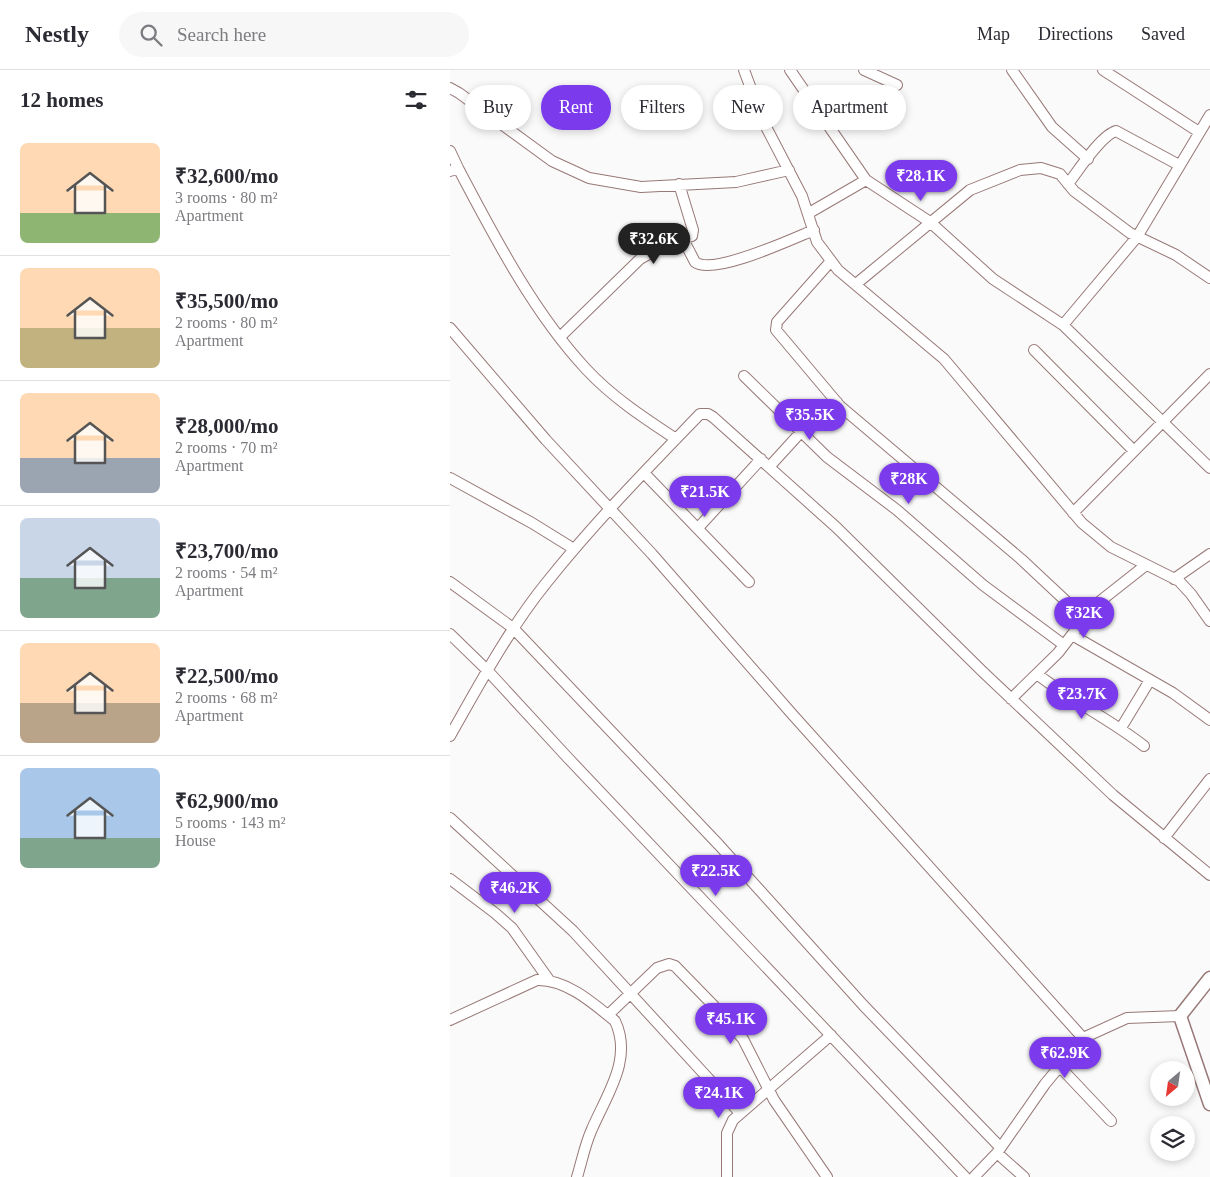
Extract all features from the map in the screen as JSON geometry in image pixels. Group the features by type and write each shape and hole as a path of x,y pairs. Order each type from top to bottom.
{"street":[{"path":"744,70 763,121 809,213 817,242 831,261 944,359 1073,513 1103,541 1174,579 1191,594 1210,621"},
{"path":"790,70 866,180 930,222 993,279 1063,325 1164,421 1210,468"},
{"path":"1012,70 1052,127 1088,159"},
{"path":"1103,70 1199,132"},
{"path":"867,71 897,85"},
{"path":"450,88 459,92 567,170 589,178 641,187 736,182 789,170"},
{"path":"1063,325 1137,237 1210,115"},
{"path":"1068,184 1111,133 1116,131 1179,165"},
{"path":"450,151 454,169 500,245 560,337 588,371 614,395 676,439"},
{"path":"856,284 970,190 1020,170 1042,168 1060,174 1074,191 1137,237 1176,255 1210,278"},
{"path":"809,213 866,180"},
{"path":"560,337 640,259 668,243 692,236 693,230 679,184"},
{"path":"683,239 694,262 705,266 760,254 814,230"},
{"path":"831,261 775,325 782,339 837,402 1014,553 1084,618"},
{"path":"450,328 610,510 652,554 792,714 1083,1038"},
{"path":"1034,350 1134,451"},
{"path":"1073,513 1210,374"},
{"path":"744,376 827,457 896,510 983,585 1064,645"},
{"path":"770,466 801,432 837,402"},
{"path":"450,735 513,628 574,549 700,414 708,414 770,466 1113,795 1210,876"},
{"path":"698,528 761,459"},
{"path":"644,473 749,582"},
{"path":"450,478 465,488 532,523 574,549"},
{"path":"1174,579 1210,554"},
{"path":"1011,699 1064,645 1094,606 1146,565"},
{"path":"450,582 513,628 718,845 864,1006 1024,1177"},
{"path":"450,634 487,670 574,765 965,1177"},
{"path":"1072,635 1173,693 1210,720"},
{"path":"1037,674 1066,696 1121,728 1144,746"},
{"path":"1121,728 1150,680"},
{"path":"1164,838 1210,779"},
{"path":"450,818 573,931 631,992 740,1114"},
{"path":"450,878 495,912 512,928 549,980"},
{"path":"608,1015 663,964 674,966 743,1039 782,1112 827,1177"},
{"path":"974,1177 998,1150 1059,1066 1083,1038 1127,1018 1180,1016 1210,978"},
{"path":"450,1020 537,980 549,980 563,984 615,1021 619,1029 622,1056 619,1071 590,1131 577,1177"},
{"path":"1180,1016 1210,1104"},
{"path":"727,1177 727,1133 729,1126 740,1114 831,1035"},
{"path":"1059,1066 1111,1121"}]}
